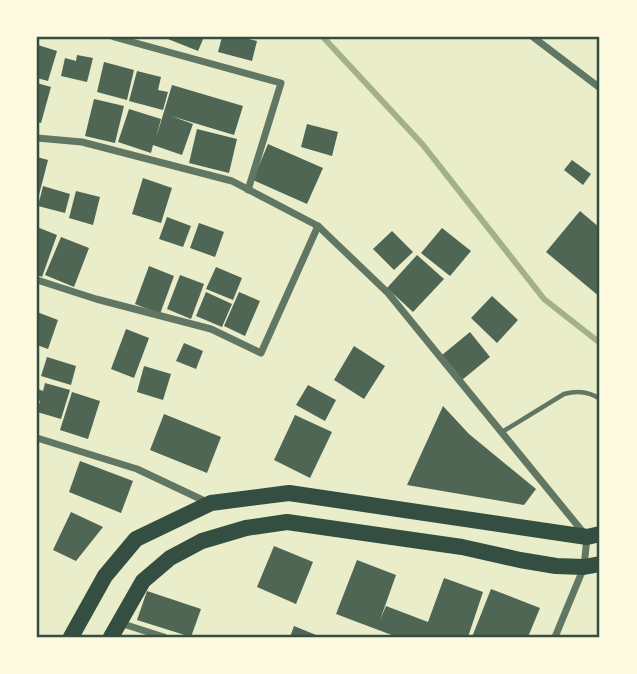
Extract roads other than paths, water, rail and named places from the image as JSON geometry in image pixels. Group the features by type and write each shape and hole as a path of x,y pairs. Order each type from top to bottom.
{"main road":[{"path":"71,637 105,576 136,539 211,503 289,493 594,536"},
{"path":"115,630 143,580 170,558 202,541 246,528 287,522 462,547 556,566 584,567 600,564"}],"street":[{"path":"114,37 281,83 248,190"},
{"path":"533,37 600,88"},
{"path":"37,138 82,142 232,181 318,226 388,293 501,433 594,536 555,637"},
{"path":"37,280 96,299 211,329 261,353 318,226"},
{"path":"37,438 136,469 211,503"},
{"path":"115,630 164,637"}],"lane":[{"path":"501,433 565,394 587,392 600,399"}],"waterway":[{"path":"323,37 423,145 544,299 600,343"}]}
